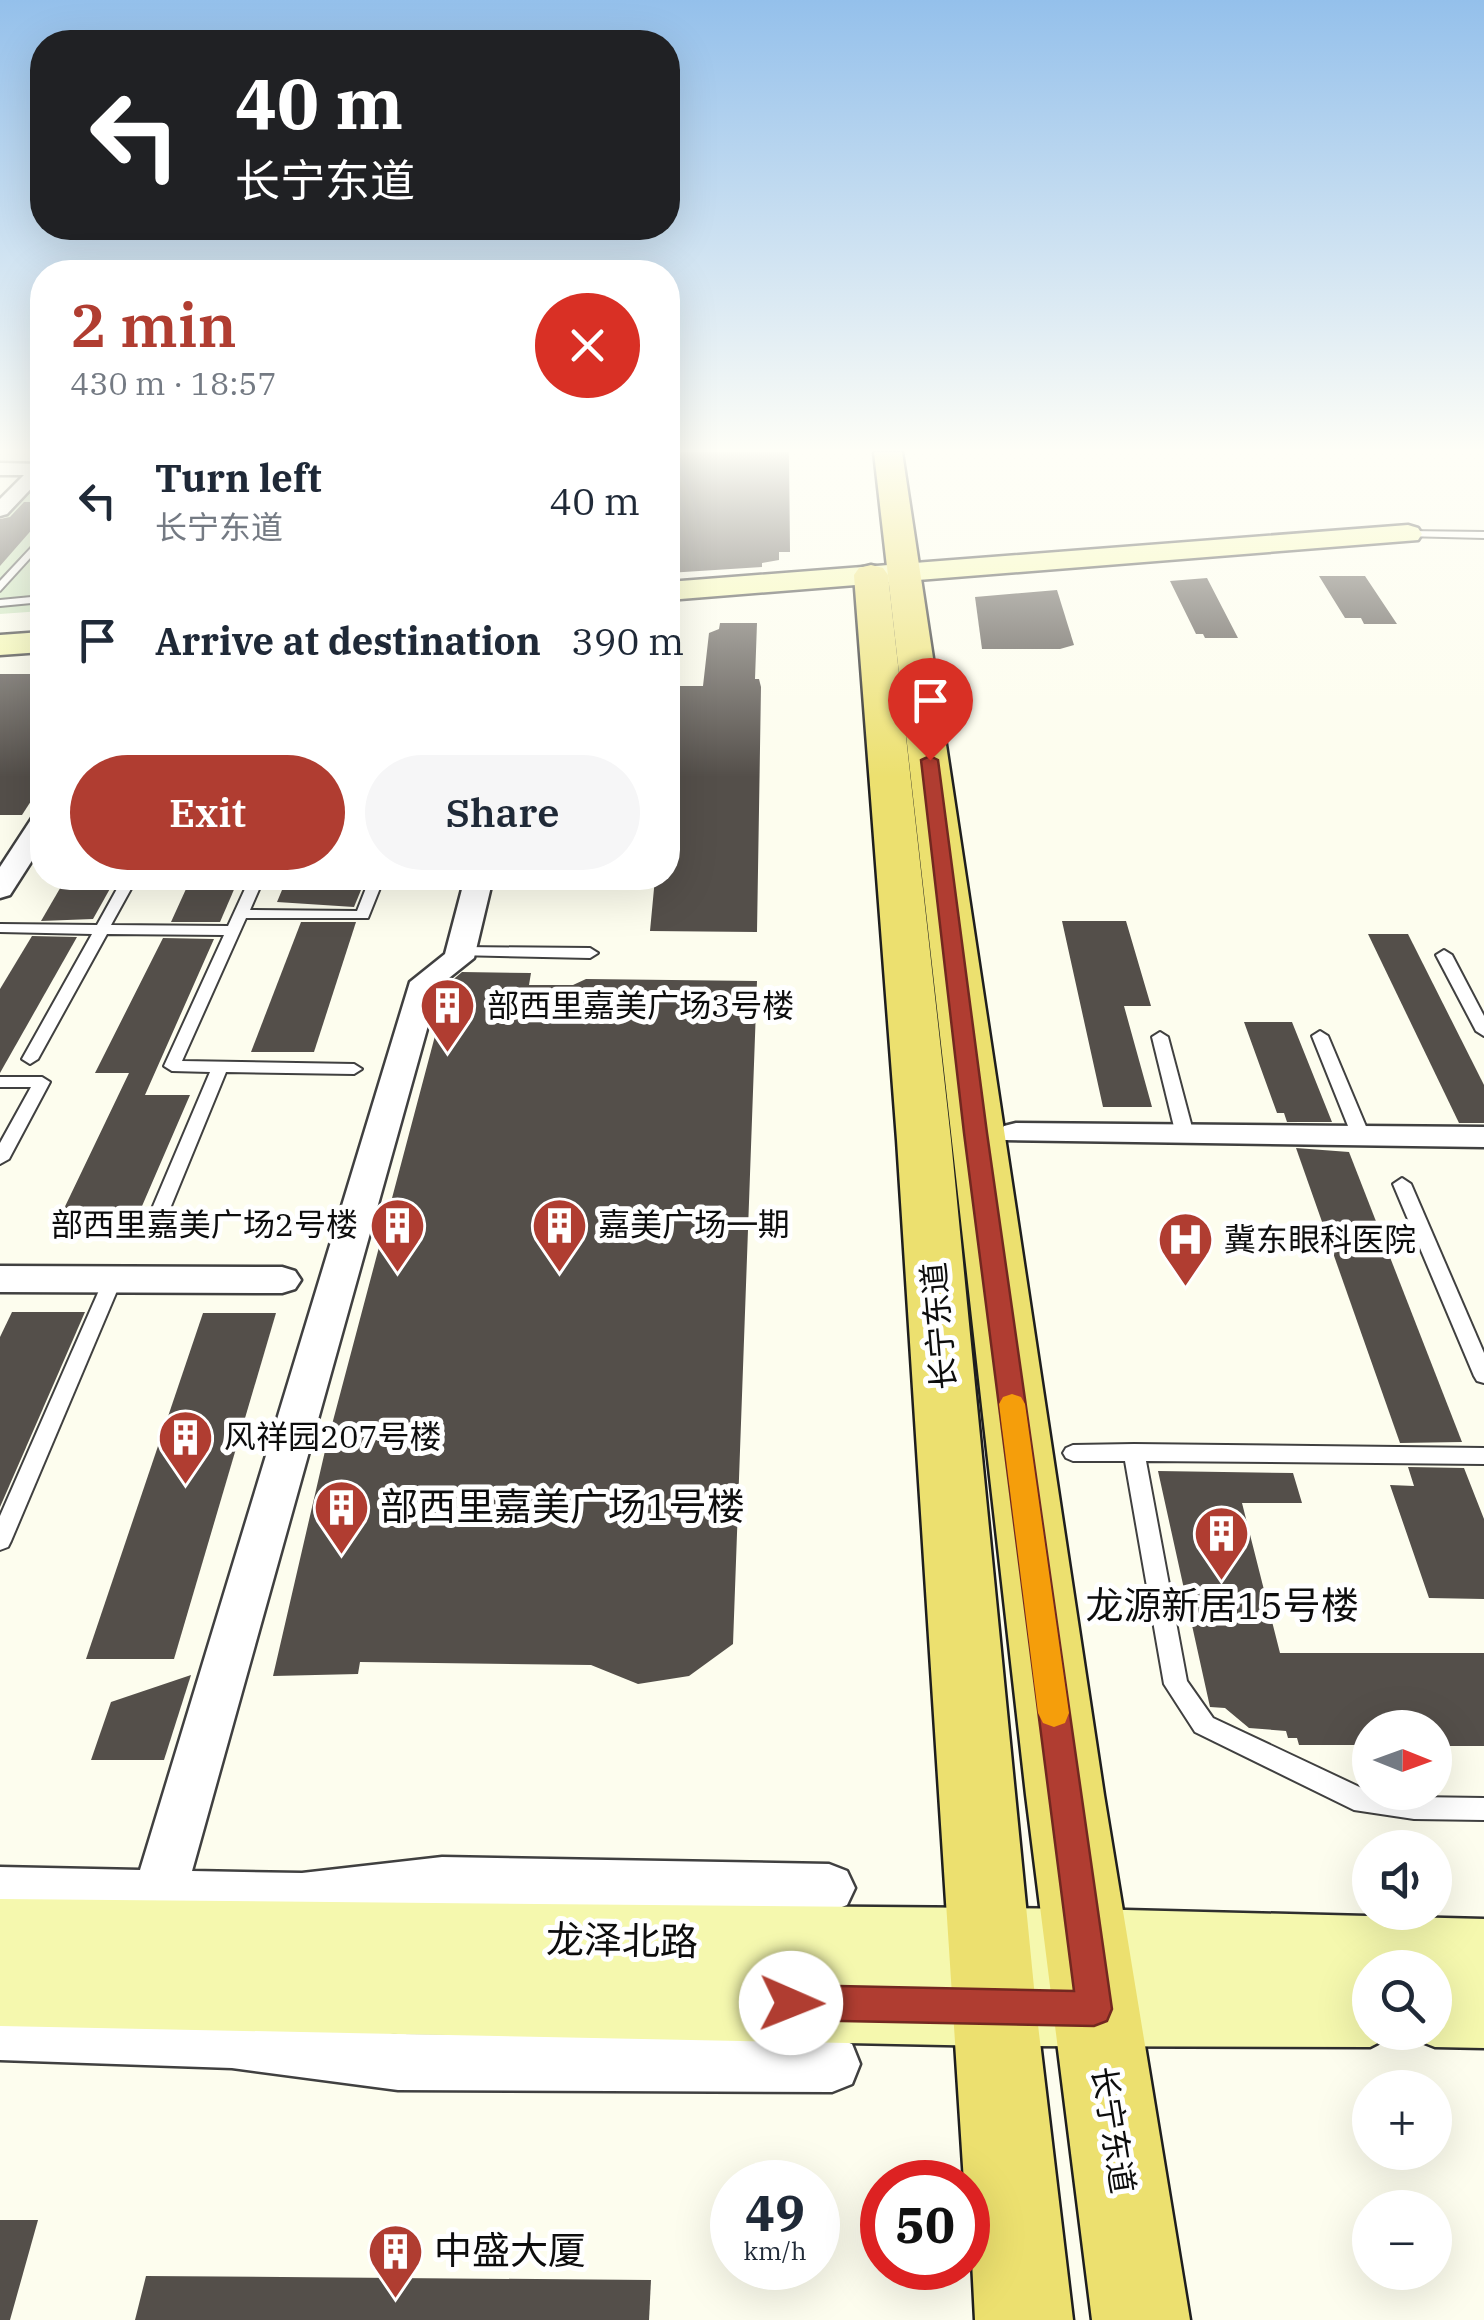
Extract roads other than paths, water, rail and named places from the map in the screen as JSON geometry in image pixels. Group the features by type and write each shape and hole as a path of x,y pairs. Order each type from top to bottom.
{"main road":[{"name":"长宁东道","path":"881,560 990,1976 1024,2320"},
{"path":"680,590 881,564 947,560"},
{"name":"长宁东道","path":"881,564 978,1152 1090,1977 1141,2320"},
{"path":"0,645 30,643"},
{"name":"龙泽北路","path":"0,1935 990,1976"},
{"name":"龙泽北路","path":"0,1988 1090,1977 1484,1956"},
{"name":"龙泽北路","path":"1090,1977 1352,2007"},
{"path":"1452,2009 1484,2010"}],"street":[{"path":"0,889 30,843"},
{"path":"159,1894 425,982 460,958 475,890"},
{"path":"1016,1134 1484,1137"},
{"path":"0,1279 282,1280"},
{"name":"龙泽北路","path":"0,1892 302,1897 442,1881 829,1888"},
{"path":"0,2033 232,2040 398,2062 832,2064"}],"lane":[{"path":"0,588 24,560"},
{"path":"0,603 30,600"},
{"path":"30,1059 124,890"},
{"path":"252,890 172,1066 354,1069"},
{"path":"241,914 364,915 373,890"},
{"path":"0,928 233,931"},
{"path":"461,952 590,953"},
{"path":"1444,955 1484,1030"},
{"path":"1320,1036 1361,1136"},
{"path":"1160,1037 1185,1135"},
{"path":"160,1211 220,1068"},
{"path":"0,1082 42,1082 0,1159"},
{"path":"1402,1184 1484,1376"},
{"path":"0,1541 112,1279"},
{"path":"1073,1452 1484,1456"},
{"path":"1134,1452 1176,1684 1204,1725 1354,1799 1414,1808 1484,1810"}],"place":[{"name":"部西里嘉美广场3号楼","path":"448,1055"},
{"name":"部西里嘉美广场2号楼","path":"397,1274"},
{"name":"嘉美广场一期","path":"559,1274"},
{"name":"冀东眼科医院","path":"1185,1289"},
{"name":"风祥园207号楼","path":"185,1486"},
{"name":"部西里嘉美广场1号楼","path":"341,1556"},
{"name":"龙源新居15号楼","path":"1222,1582"},
{"name":"中盛大厦","path":"395,2300"}]}
